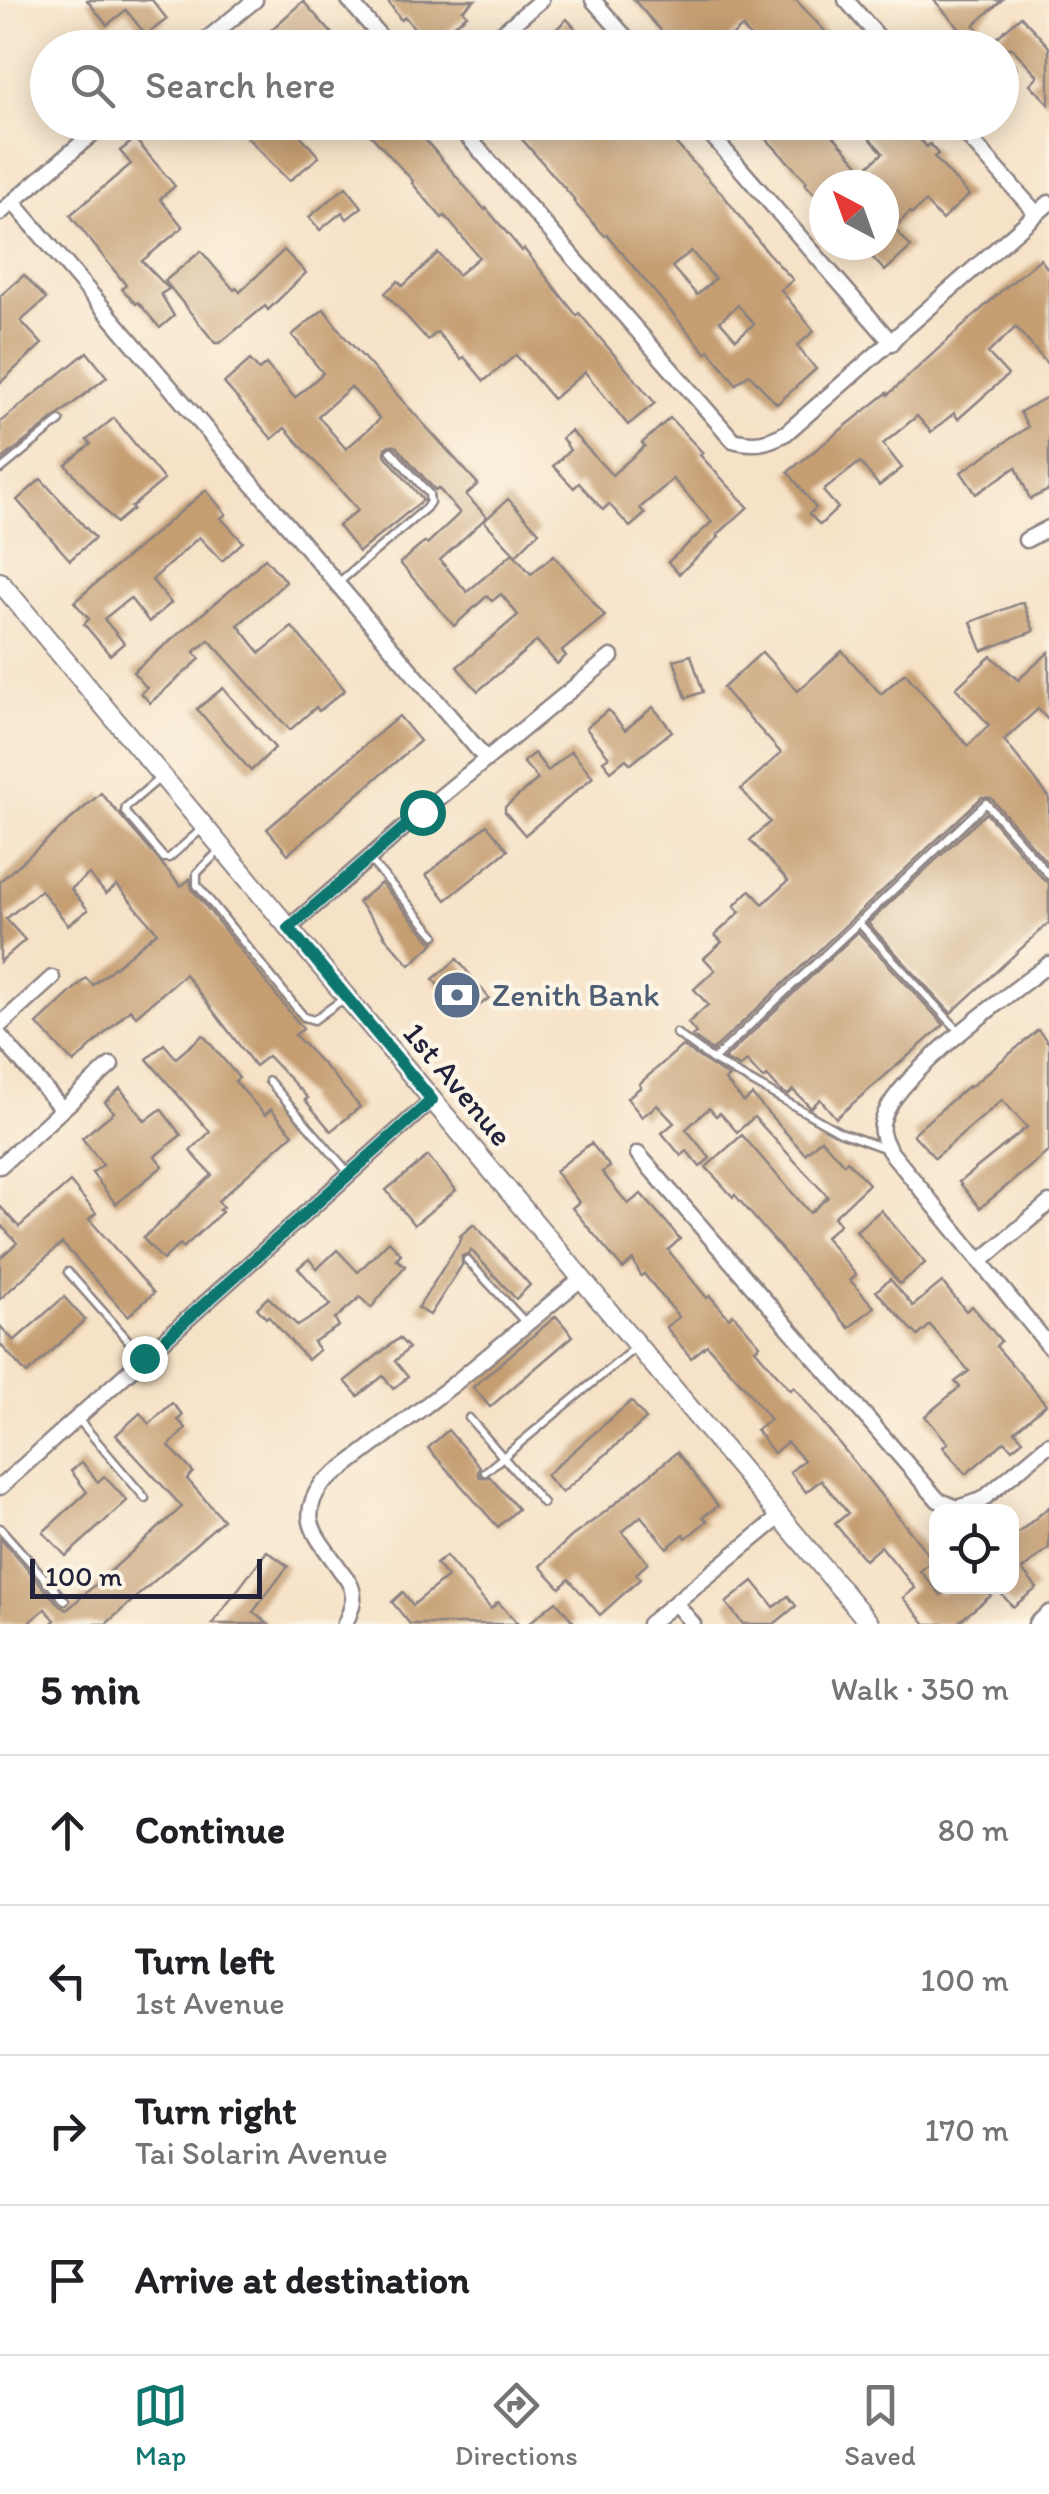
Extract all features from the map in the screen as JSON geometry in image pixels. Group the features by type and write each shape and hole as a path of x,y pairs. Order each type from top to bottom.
{"street":[{"path":"218,30 256,0"},
{"path":"349,0 375,30"},
{"path":"505,30 541,0"},
{"path":"593,0 619,30"},
{"path":"846,0 872,30"},
{"path":"0,213 85,140"},
{"path":"471,140 734,440 748,444 767,444 786,433 1049,202"},
{"path":"716,140 892,342"},
{"path":"971,140 1036,213"},
{"path":"14,202 486,760"},
{"path":"1026,540 1049,528"},
{"name":"1st Avenue","path":"0,582 870,1624"},
{"path":"289,928 611,657"},
{"path":"1049,964 961,1033 899,1090 883,1116 880,1132 888,1150 1049,1346"},
{"path":"0,1025 52,978"},
{"path":"0,1036 62,1109"},
{"path":"0,1166 111,1065"},
{"path":"0,1487 432,1100"},
{"path":"638,1154 938,1500 958,1508 982,1500 1049,1444"},
{"path":"980,1261 1049,1202"},
{"path":"345,1624 354,1598 351,1586 312,1528 310,1500 322,1484 454,1384 582,1278"},
{"path":"649,1624 781,1516"},
{"path":"675,1602 693,1624"},
{"path":"1036,1624 1049,1613"}],"lane":[{"path":"0,470 60,421"},
{"path":"337,584 430,502 430,494 392,451"},
{"path":"162,776 125,812 150,844 161,857 170,858 204,827"},
{"path":"713,1060 986,803 1049,874"},
{"path":"222,848 196,873 197,886 304,1017 314,1020 346,997"},
{"path":"369,859 435,936"},
{"path":"860,924 961,1033"},
{"path":"676,1033 713,1060 840,1132 888,1150"},
{"path":"269,1081 350,1174"},
{"path":"467,1260 526,1324"},
{"path":"68,1272 144,1358"},
{"path":"485,1472 638,1345"},
{"path":"77,1418 146,1498"},
{"path":"469,1418 543,1504"},
{"path":"0,1528 65,1601"}],"building":[{"path":"87,0 152,0 167,19 153,30 142,30 126,10 107,25"},
{"path":"387,0 475,0 463,10 467,15 449,30 416,30 405,17 401,20"},
{"path":"634,0 796,0 824,30 742,27 660,30"},
{"path":"934,0 1002,0 974,25 978,30 961,30"},
{"path":"303,1 329,30 271,30"},
{"path":"1021,16 1049,47 1049,104 1030,84 1038,76 1019,56 1019,30 1006,30"},
{"path":"567,19 576,30 555,30"},
{"path":"136,140 175,186 160,199 183,227 142,261 169,289 161,294 174,316 160,328 122,289 126,285 70,215 131,164 120,151"},
{"path":"250,140 304,140 319,157 289,181"},
{"path":"375,140 425,140 655,403 628,425 585,372 553,399 516,355 484,381 437,332 428,340 385,293 398,281 403,286 438,253 458,275 479,257"},
{"path":"523,140 673,140 793,280 781,290 814,331 797,346 816,369 777,404 749,374 736,384","holes":["691,251 715,279 697,295 672,267","738,305 754,324 736,339 720,321"]},
{"path":"767,140 837,140 864,170 809,170 809,188"},
{"path":"871,140 921,140 927,147 930,144 938,154 934,157 969,195 942,220 925,202 899,223 899,170 864,170 883,153"},
{"path":"346,187 362,207 347,219 342,212 320,230 309,217"},
{"path":"899,234 911,247 899,258"},
{"path":"284,250 306,273 268,310 265,306 220,343 215,343 165,281 201,251 240,292"},
{"path":"1040,259 1049,270 1049,366 1016,327 988,353 1008,375 958,419 954,413 931,432 917,416 883,444 902,468 879,486 860,462 823,491 838,508 820,525 809,514 816,508 788,472 888,395"},
{"path":"875,260 897,260 885,271"},
{"path":"24,275 46,299 21,321 42,344 0,383 0,296"},
{"path":"324,309 478,484 466,495 487,517 440,560 467,592 513,553 531,574 554,555 605,616 562,651 566,656 557,664 537,641 478,691 457,667 518,615 501,594 492,601 487,596 454,626 400,563 460,513 396,446 385,448 385,455 423,500 359,552 338,526 358,510 285,428 272,439 224,383 250,360 259,370 266,364 295,398 323,373 292,335","holes":["351,387 380,419 346,449 318,416"]},
{"path":"87,352 107,377 0,461 0,422"},
{"path":"1049,396 1049,490 1030,499 1016,467 976,494 961,472 1028,427 1020,412"},
{"path":"114,418 164,480 116,523 66,465 91,444 87,440"},
{"path":"670,418 748,507 679,574 668,562 712,522 673,479 640,508 645,514 630,527 609,504 603,510 579,483 574,488 553,466 570,450 562,438 571,431 612,475"},
{"path":"41,479 95,538 70,560 17,500"},
{"path":"206,490 226,514 221,518 243,542 222,561 199,537 152,580 171,603 149,622 130,598 104,619 124,643 110,655 84,624 89,619 74,602"},
{"path":"508,499 539,532 516,555 484,521"},
{"path":"265,558 286,582 238,625 260,653 292,627 345,690 319,711 316,707 290,730 209,640 194,652 200,659 150,703 141,693 147,688 133,672"},
{"path":"1023,602 1034,631 982,651 971,622"},
{"path":"842,651 881,694 905,673 968,746 989,725 956,688 991,656 1018,680 1049,652 1049,721 1038,709 1004,740 1049,797 1049,865 991,798 982,797 712,1051 692,1036 696,1033 688,1023 708,1005 694,989 715,970 704,958 722,942 715,935 740,912 734,906 750,890 763,904 788,881 750,840 770,822 741,789 781,753 723,688 762,652 798,691"},
{"path":"691,655 703,692 686,698 674,660"},
{"path":"223,688 275,748 251,771 197,709"},
{"path":"653,707 672,731 631,764 626,759 611,771 603,761 609,757 586,728 608,710 625,730"},
{"path":"399,716 420,741 288,854 267,829"},
{"path":"571,751 593,777 525,835 505,812 505,807 538,779 523,762 534,753 548,771"},
{"path":"101,793 181,886 190,879 192,889 303,1029 295,1035 360,1107 331,1131 305,1100 308,1098 268,1056 255,1066 185,974 136,1016 130,1009 74,1063 37,1024 86,978 93,985 157,932 117,885 106,894 89,874 71,889 88,910 68,925 41,890 6,919 25,940 0,962 0,881"},
{"path":"986,813 1049,882 1049,923 951,1013 868,923"},
{"path":"487,825 508,850 446,900 426,875"},
{"path":"381,883 435,942 410,965 358,902"},
{"path":"858,932 944,1025 836,1118 820,1099 811,1108 793,1090 788,1095 767,1076 763,1079 747,1061 740,1067 724,1059"},
{"path":"457,959 489,998 465,1017 433,979"},
{"path":"1038,1030 1049,1043 1049,1151 980,1208 959,1182 1027,1127 1002,1100 935,1158 913,1134"},
{"path":"203,1035 265,1115 271,1109 293,1134 218,1201 222,1212 183,1248 180,1244 163,1260 143,1238 212,1175 190,1151 210,1132 147,1059 164,1044 176,1058"},
{"path":"682,1046 729,1077 725,1080 744,1102 752,1095 805,1154 821,1139 869,1184 834,1217 840,1224 825,1237 856,1275 850,1280 874,1307 849,1328 735,1195 706,1167 742,1135 810,1213 828,1197 754,1117 737,1132 720,1113 716,1116 709,1108 686,1129 710,1158 700,1167 687,1151 681,1156 662,1133 674,1123 657,1105 642,1117 627,1098"},
{"path":"120,1088 145,1121 161,1109 181,1135 155,1156 163,1166 116,1204 92,1173 103,1165 82,1138 114,1112 105,1102"},
{"path":"591,1143 610,1167 602,1172 628,1204 641,1194 667,1223 680,1239 668,1250 707,1298 710,1296 729,1318 733,1314 760,1345 755,1349 790,1390 794,1387 929,1555 929,1563 920,1571 929,1581 929,1594 993,1594 956,1624 926,1624 903,1598 915,1588 881,1546 865,1560 835,1524 848,1513 821,1480 806,1492 790,1472 804,1460 787,1442 774,1453 756,1430 770,1420 707,1345 691,1358 666,1327 679,1317 644,1274 641,1276 633,1260 623,1269 572,1208 579,1202 555,1171"},
{"path":"428,1156 456,1190 414,1225 386,1190"},
{"path":"70,1182 96,1213 89,1219 154,1293 128,1316 62,1243 0,1299 0,1258 17,1243 0,1224 0,1206 19,1227"},
{"path":"881,1210 925,1263 900,1284 856,1231"},
{"path":"474,1224 530,1285 516,1299 471,1250 462,1256 462,1265 430,1315 418,1308 460,1236"},
{"path":"389,1241 401,1254 396,1259 405,1266 371,1308 360,1297 335,1319 339,1326 313,1342 319,1350 308,1360 257,1308 268,1297 298,1326 331,1305 298,1268 309,1259 317,1269 337,1250 358,1272"},
{"path":"890,1279 913,1306 942,1282 966,1311 972,1306 1001,1341 996,1346 1046,1404 1015,1431 1023,1440 1012,1449 1005,1441 966,1474 943,1447 948,1443 925,1416 960,1387 955,1382 969,1371 930,1325 918,1336 876,1291"},
{"path":"64,1297 85,1320 27,1374 0,1344 0,1326 14,1341"},
{"path":"556,1316 573,1336 490,1407 473,1387"},
{"path":"399,1338 409,1348 395,1361 408,1377 393,1389 383,1376 358,1396 345,1381"},
{"path":"631,1401 646,1419 562,1493 546,1475"},
{"path":"172,1403 183,1415 178,1420 186,1428 169,1446 193,1472 187,1479 223,1520 106,1624 51,1624 55,1620 45,1609 27,1624 0,1624 0,1538 67,1610 182,1507 116,1435 140,1413 149,1424"},
{"path":"448,1430 480,1467 480,1477 490,1477 518,1509 498,1527 428,1448"},
{"path":"677,1452 718,1506 703,1517 707,1521 667,1548 641,1516 622,1532 648,1563 636,1574 640,1579 600,1615 569,1579 560,1588 540,1566"},
{"path":"82,1462 98,1482 104,1476 127,1501 66,1556 43,1532 87,1492 71,1471"},
{"path":"1049,1507 1049,1548 1022,1570 1037,1588 1013,1607 1002,1594 1019,1594 1019,1532"},
{"path":"267,1551 288,1566 253,1612 268,1624 212,1624"},
{"path":"446,1556 491,1609 498,1602 518,1624 410,1624 392,1602 403,1592 413,1605 447,1577 436,1564"},
{"path":"753,1581 774,1607 788,1596 796,1606 774,1624 743,1624 726,1603"},
{"path":"556,1601 575,1624 528,1624"}],"place":[{"name":"Zenith Bank","path":"457,995"}],"route":[{"path":"144,1358 432,1100 289,928 422,812"}]}
